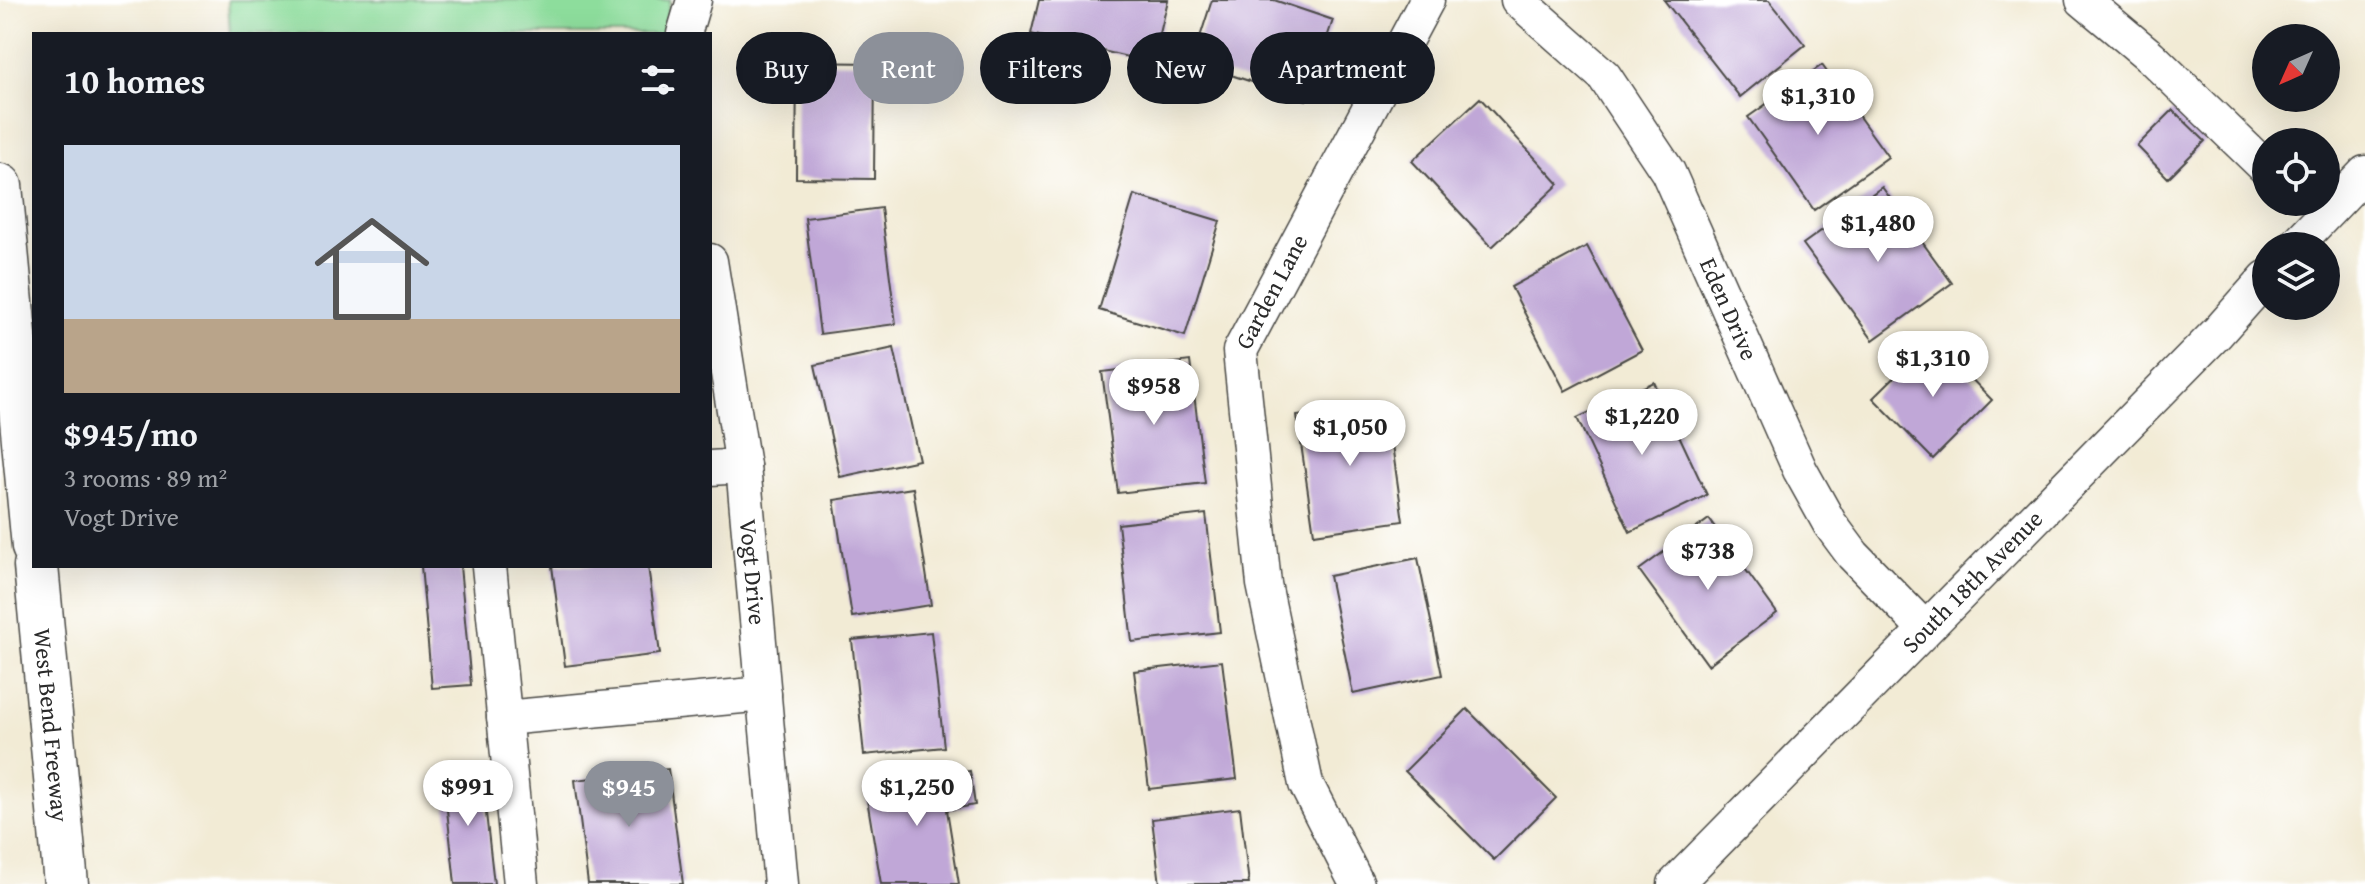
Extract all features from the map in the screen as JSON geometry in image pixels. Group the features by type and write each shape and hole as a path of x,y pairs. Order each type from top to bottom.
{"highway":[{"path":"0,186 32,526"},
{"name":"West Bend Freeway","path":"36,568 66,884"}],"street":[{"path":"685,32 694,0"},
{"name":"Garden Lane","path":"1357,884 1306,784 1264,584 1240,351 1427,0"},
{"name":"Eden Drive","path":"1518,0 1538,13 1604,76 1668,172 1794,456 1823,510 1853,555 1925,629"},
{"path":"2083,0 2150,56 2252,154"},
{"path":"2301,225 2365,173"},
{"name":"Vogt Drive","path":"712,287 726,467 764,694 781,884"},
{"name":"South 18th Avenue","path":"1675,884 2218,332 2252,294"},
{"path":"489,568 521,884"},
{"path":"504,718 764,694"}],"green space":[{"path":"228,0 670,0 664,32 230,32"}],"building":[{"path":"1039,0 1168,0 1160,32 1127,32 1127,57 1111,53 1111,32 1031,32"},
{"path":"1212,0 1274,0 1333,20 1329,32 1250,32 1250,81 1234,76 1234,32 1202,32"},
{"path":"1664,0 1769,0 1805,45 1740,97"},
{"path":"837,63 853,63 853,104 875,104 874,179 796,178 797,104 837,104"},
{"path":"1822,65 1888,157 1814,210 1748,117"},
{"path":"1480,98 1559,184 1492,247 1412,161"},
{"path":"2173,110 2205,141 2168,178 2137,146"},
{"path":"1882,187 1952,283 1873,340 1803,244"},
{"path":"1134,195 1220,221 1185,336 1099,310"},
{"path":"881,208 896,324 820,334 805,218"},
{"path":"1587,246 1642,350 1565,391 1511,287"},
{"path":"1933,339 1992,400 1933,459 1873,398"},
{"path":"894,348 919,460 840,477 815,365"},
{"path":"1190,361 1205,483 1118,493 1102,372"},
{"path":"1654,382 1707,495 1630,532 1577,418"},
{"path":"1386,403 1403,521 1314,534 1297,416"},
{"path":"913,488 931,605 852,617 834,500"},
{"path":"1206,514 1220,632 1132,642 1118,524"},
{"path":"1709,519 1777,613 1708,665 1639,570"},
{"path":"1418,558 1442,675 1353,694 1329,576"},
{"path":"421,568 460,568 471,685 432,688"},
{"path":"552,568 648,568 660,654 565,666"},
{"path":"931,632 944,747 864,755 852,640"},
{"path":"1222,661 1237,779 1149,789 1134,671"},
{"path":"1467,709 1556,798 1494,860 1405,771"},
{"path":"481,769 494,884 455,884 443,773"},
{"path":"668,769 683,884 588,884 575,780"},
{"path":"970,771 975,805 947,810 959,884 881,884 865,787"},
{"path":"1240,808 1249,884 1160,884 1152,819"}]}
